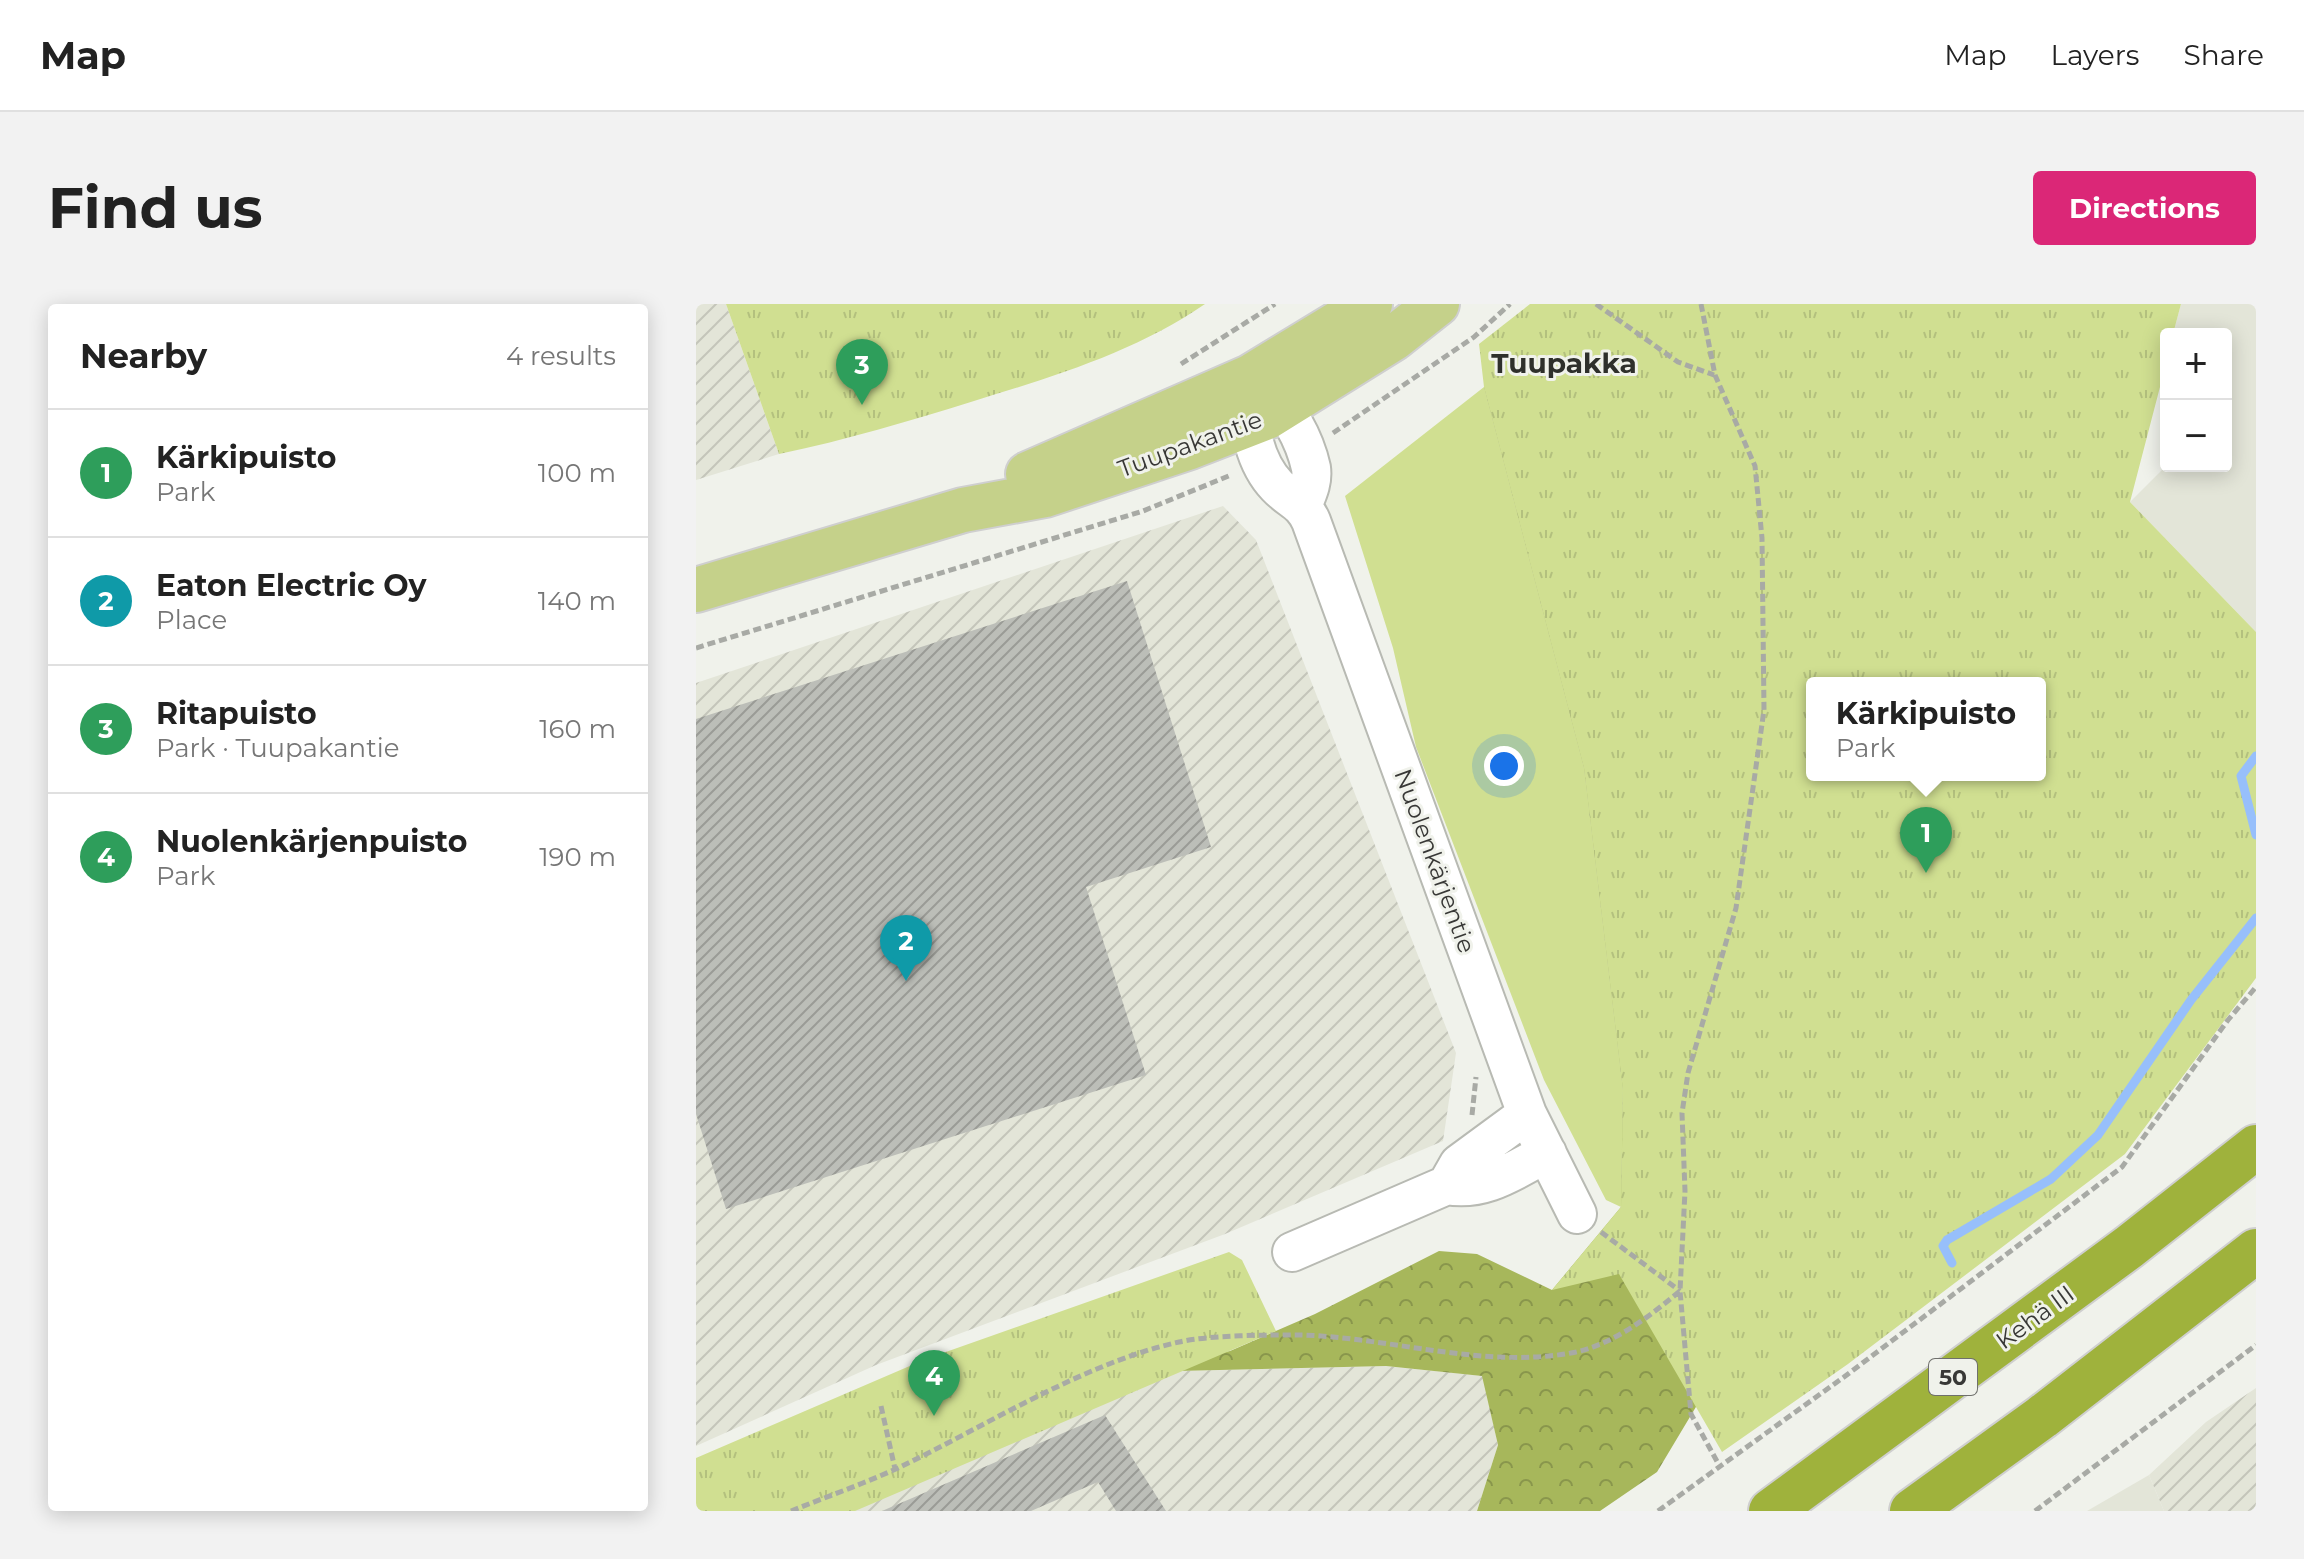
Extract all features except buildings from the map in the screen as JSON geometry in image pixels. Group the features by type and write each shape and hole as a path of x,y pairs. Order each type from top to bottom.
{"highway":[{"name":"Kehä III","path":"1771,1511 2129,1247 2256,1147"},
{"path":"1912,1511 2042,1417 2256,1251"}],"main road":[{"name":"Tuupakantie","path":"963,510 1030,473 1250,377 1370,304"},
{"name":"Tuupakantie","path":"696,590 963,510 1045,495 1267,415 1394,338 1437,304"}],"street":[{"name":"Nuolenkärjentie","path":"1250,377 1267,415 1259,461 1277,485 1303,504 1527,1114 1577,1214"},
{"path":"1447,1185 1459,1164 1527,1114"},
{"path":"1292,1252 1447,1185 1468,1189 1482,1185 1547,1153"}],"path":[{"path":"1596,304 1678,362 1715,375"},
{"path":"1701,304 1715,375 1755,466 1762,538 1764,710 1736,908 1688,1073 1682,1113 1685,1191 1680,1291 1691,1414 1719,1465"},
{"path":"1658,1511 1844,1377 2122,1167 2228,1020 2256,987"},
{"path":"1577,1214 1680,1291"},
{"path":"791,1511 895,1469 1137,1354 1182,1341 1300,1335 1501,1356 1573,1353 1612,1338 1651,1315 1680,1291"},
{"path":"2035,1511 2256,1345"},
{"path":"881,1406 895,1469"}],"shaded area":[{"path":"696,304 726,304 779,454 696,480"},
{"path":"2181,304 2256,304 2256,632 2130,502 2160,472 2232,472 2232,328 2175,328"},
{"path":"1223,506 1256,540 1456,1053 1443,1141 1225,1234 876,1365 696,1446 696,683"},
{"path":"1386,1366 1483,1376 1498,1445 1477,1511 851,1511 1177,1371"},
{"path":"2256,1388 2256,1511 2164,1511 2149,1475 2206,1422"},
{"path":"2149,1475 2164,1511 2087,1511"}],"green space":[{"path":"726,304 1205,304 1151,336 1064,372 902,423 779,454"},
{"path":"1530,304 2181,304 2175,328 2160,328 2160,387 2130,502 2256,632 2256,978 2125,1154 1848,1364 1722,1452 1619,1274 1552,1290 1621,1207 1623,1090 1584,768 1484,387 1479,344"},
{"path":"1598,383 1808,677 1806,781 1811,781 1724,1360 1657,1472 1600,1511 1477,1511 1498,1445 1482,1376 1386,1366 1177,1371 1101,1402 1100,1375 1230,1351 1315,1314 1439,1251 1477,1254 1552,1290 1621,1207 1623,1090 1584,768 1484,387"},
{"path":"1484,387 1584,768 1623,1090 1621,1207 1606,1200 1544,1080 1416,747 1393,648 1345,496"},
{"path":"1229,1252 1242,1260 1276,1331 855,1511 696,1511 696,1458 926,1359"}],"waterway":[{"path":"2256,756 2241,776 2256,835"},
{"path":"1952,1263 1943,1246 1947,1240 2051,1179 2098,1135 2191,1000 2256,918"}],"place":[{"name":"Ritapuisto","path":"862,405"},
{"name":"Kärkipuisto","path":"1926,873"},
{"name":"Eaton Electric Oy","path":"906,981"},
{"name":"Nuolenkärjenpuisto","path":"934,1416"}],"district":[{"name":"Tuupakka","path":"1564,363"}]}
